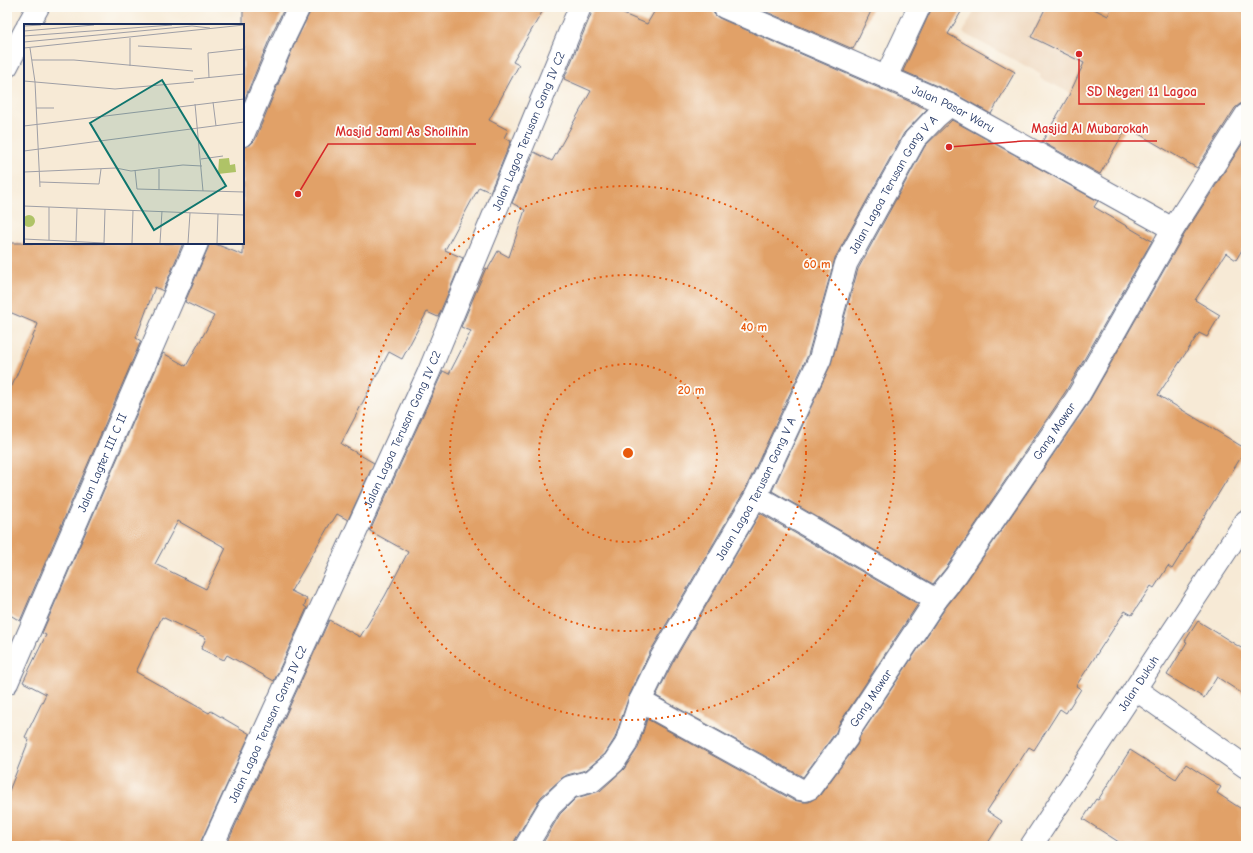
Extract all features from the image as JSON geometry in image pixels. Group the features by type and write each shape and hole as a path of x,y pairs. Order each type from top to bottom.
{"street":[{"path":"29,24 38,7"},
{"path":"244,133 284,38 299,7"},
{"name":"Jalan Lagoa Terusan Gang IV C2","path":"212,846 428,374 580,7"},
{"name":"Jalan Pasar Waru","path":"724,7 950,105 1173,229"},
{"path":"886,77 919,7"},
{"path":"7,66 24,33"},
{"name":"Jalan Lagoa Terusan Gang V A","path":"526,846 550,806 570,787 592,781 614,762 626,744 640,701 661,658 756,496 820,358 846,264 915,139 950,105"},
{"name":"Gang Mawar","path":"640,701 799,789 805,790 810,788 847,738 849,730 936,600 956,575 1077,398 1173,229 1246,115"},
{"name":"Jalan Lagter III C II","path":"7,683 197,244"},
{"path":"756,496 936,600"},
{"name":"Jalan Dukuh","path":"1031,846 1246,521"},
{"path":"1135,689 1246,767"}],"shaded area":[{"path":"976,7 1177,7 1127,120 1040,78 1041,74 963,33"}],"building":[{"path":"243,7 285,7 272,33 244,101 244,24"},
{"path":"311,7 545,7 513,62 519,65 489,120 508,130 504,138 511,141 490,192 479,187 445,250 463,258 438,317 427,312 402,359 389,352 341,444 374,463 348,520 337,514 291,591 307,599 304,606 307,608 274,681 227,655 224,660 201,649 206,638 162,617 136,672 209,713 211,711 250,734 200,846 7,846 7,796 29,740 25,737 46,694 23,682 46,635 42,633 163,353 186,366 214,316 185,302 209,244 216,244 243,255 244,147 250,145 255,140","holes":["178,521 226,548 206,589 155,564"]},
{"path":"592,7 607,7 647,24 657,7 712,7 714,14 719,18 927,109 904,133 835,258 808,355 745,490 650,652 629,696 615,738 605,754 586,770 567,775 562,778 541,797 515,840 514,846 226,846 329,620 360,637 385,596 408,552 370,531 443,371 449,374 471,331 461,327 486,268 488,269 498,251 509,257 525,210 512,203 534,152 552,161 591,91 564,79 592,12"},
{"path":"755,7 873,7 853,49"},
{"path":"931,7 964,7 948,34 1015,72 991,114 955,94 903,71"},
{"path":"1046,7 1090,7 1108,16 1112,7 1246,7 1246,103 1240,104 1235,108 1197,168 1127,127 1100,174 1042,142 1069,95 1084,63 1031,37"},
{"path":"952,120 1098,201 1094,207 1152,241 1066,391 946,568 933,584 772,491 831,364 858,269 925,146"},
{"path":"1246,138 1246,243 1236,260 1226,253 1195,300 1220,315 1207,337 1199,333 1158,395 1246,449 1172,569 1168,566 1154,588 1151,586 1132,615 1125,611 1076,686 1081,689 1066,713 1060,709 1034,750 1029,747 987,811 1002,821 986,846 541,846 560,814 576,798 600,791 624,769 638,748 647,719 793,800 809,802 820,795 857,745 860,736 946,607 966,582 1087,405 1184,235"},
{"path":"7,243 183,244 163,291 155,287 136,338 141,341 20,621 7,613 7,398 38,324 7,311"},
{"path":"760,513 918,604 839,724 836,732 803,777 656,696 672,664"},
{"path":"1198,621 1246,651 1246,696 1217,677 1204,698 1167,675 1187,642 1185,641"},
{"path":"1130,750 1176,779 1186,764 1221,787 1217,793 1246,812 1246,846 1125,846 1083,819 1096,799 1098,800"}],"place":[{"name":"SD Negeri 11 Lagoa","path":"1079,54"},
{"name":"Masjid Al Mubarokah","path":"949,147"},
{"name":"Masjid Jami As Sholihin","path":"298,194"}]}
